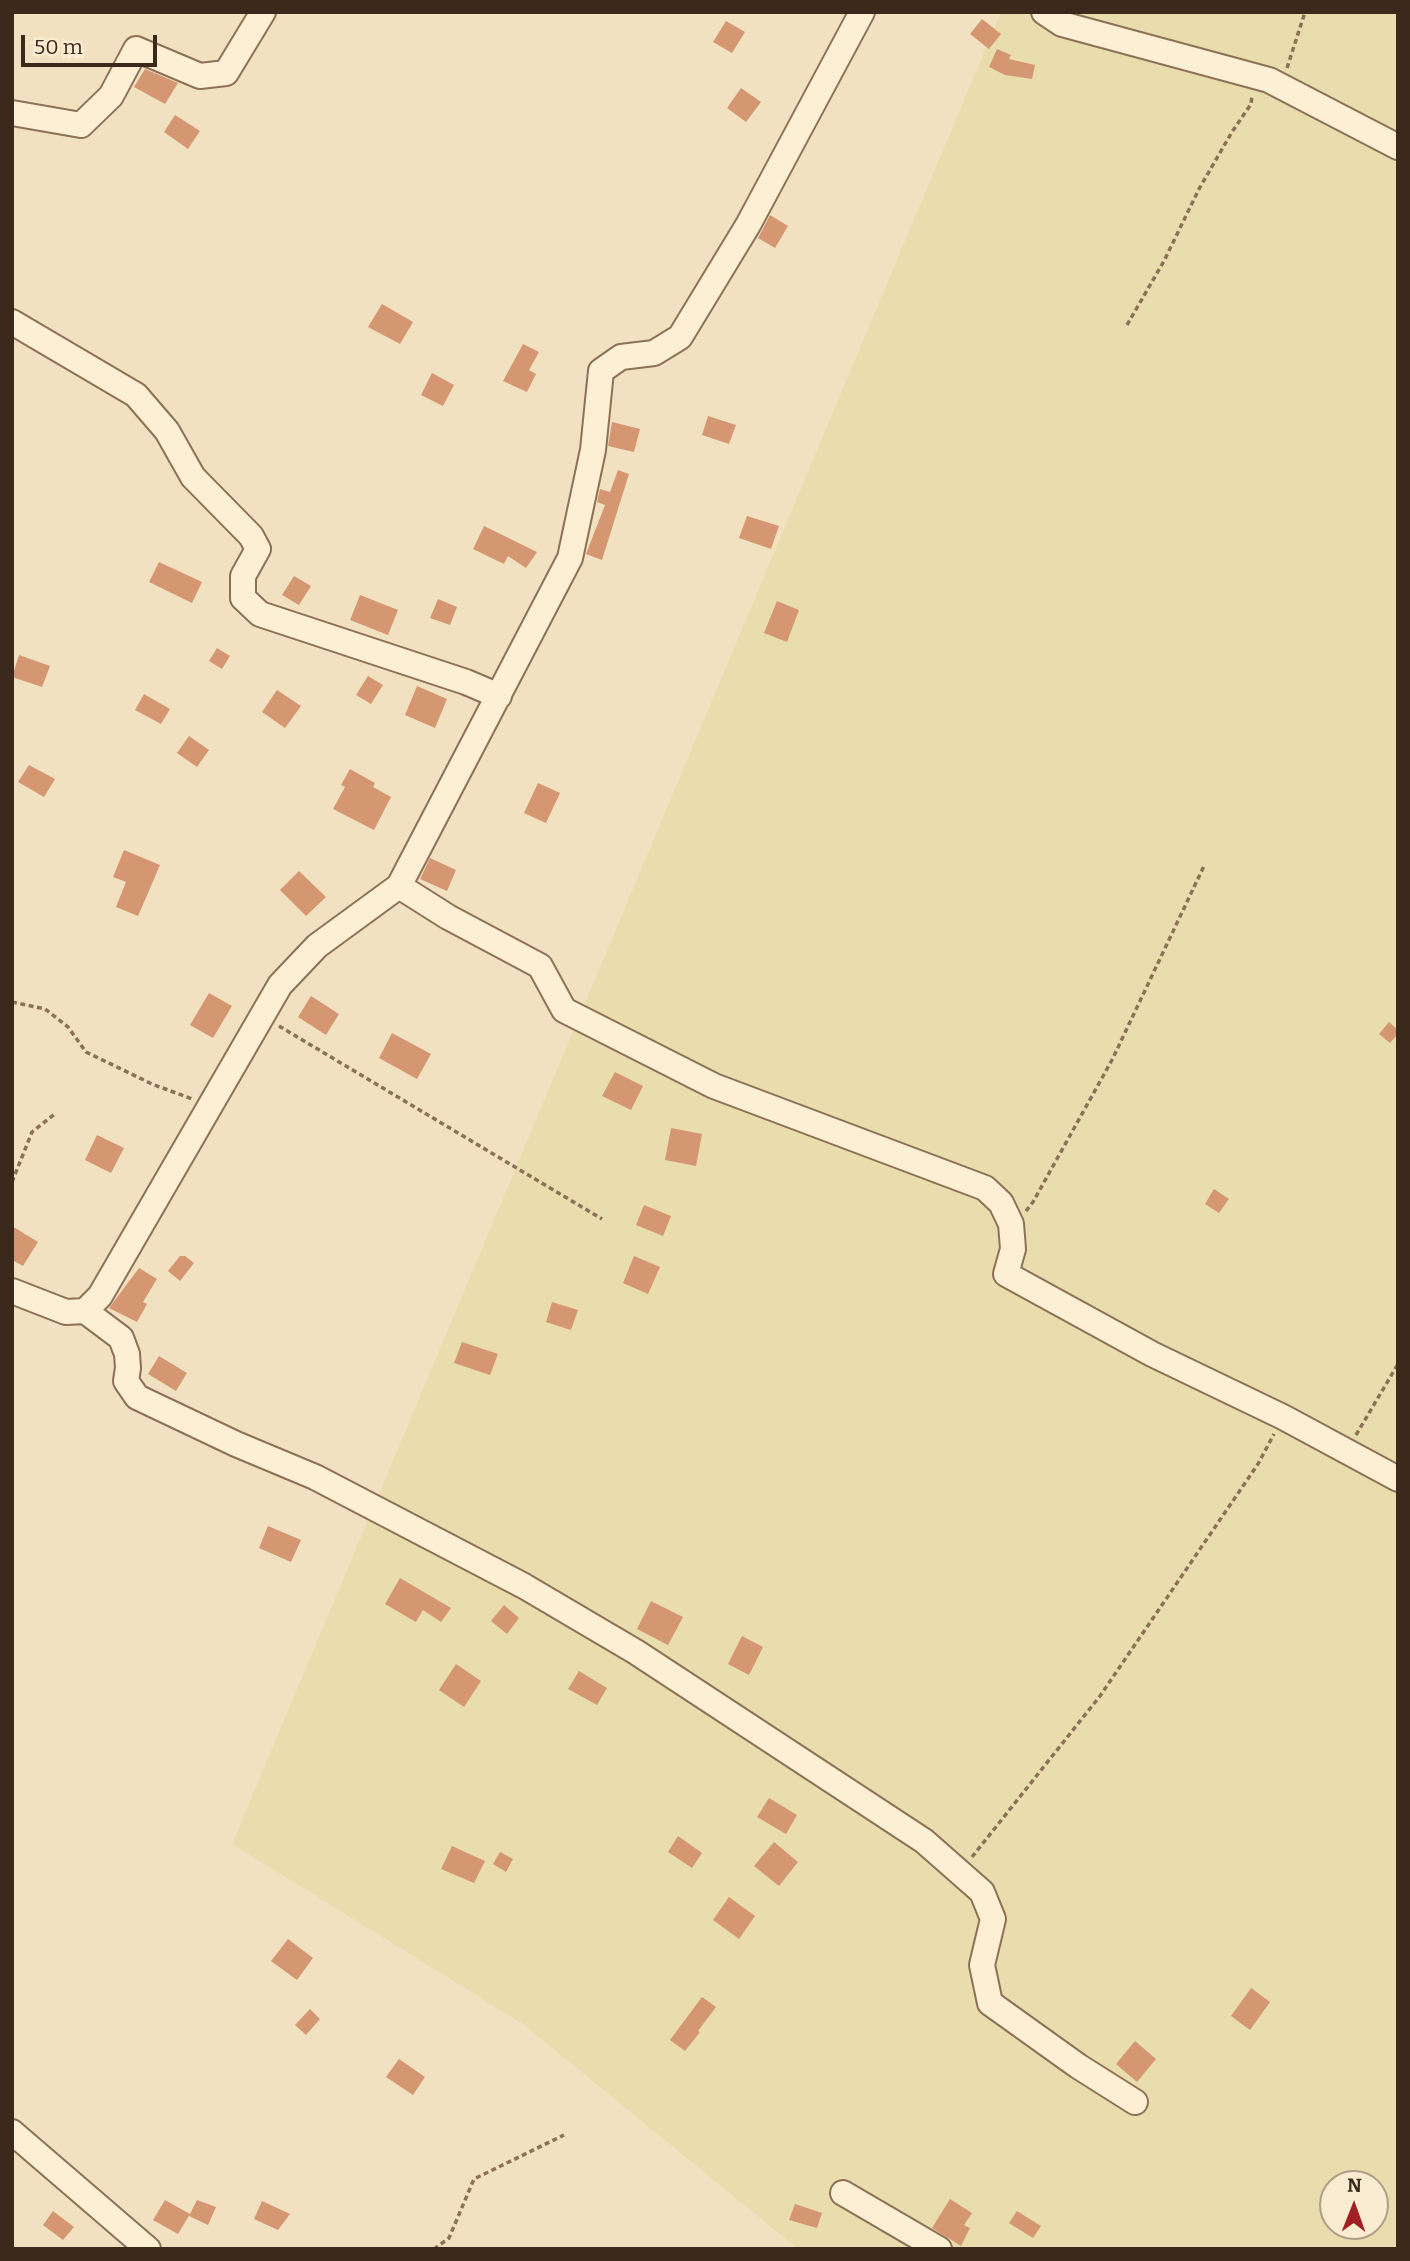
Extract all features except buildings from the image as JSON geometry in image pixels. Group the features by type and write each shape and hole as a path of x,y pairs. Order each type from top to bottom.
{"street":[{"path":"12,113 81,125 111,96 136,49 200,76 226,73 263,12"},
{"path":"85,1311 100,1296 280,985 317,946 400,886 570,558 593,450 601,371 621,357 654,353 680,337 748,226 862,12"},
{"path":"1044,12 1062,24 1269,80 1398,147"},
{"path":"12,322 136,395 167,431 193,478 251,536 258,549 243,576 243,598 260,614 466,682 499,696"},
{"path":"400,886 448,917 540,966 564,1010 714,1086 985,1188 1000,1203 1011,1224 1013,1249 1006,1274 1152,1354 1283,1417 1398,1479"},
{"path":"12,1291 66,1312 85,1311 121,1338 127,1354 126,1381 137,1397 236,1444 316,1477 524,1586 636,1652 924,1841 982,1892 993,1919 982,1965 990,2003 1066,2058 1135,2102"},
{"path":"12,2132 148,2249"},
{"path":"843,2193 939,2249"}],"path":[{"path":"1281,87 1305,12"},
{"path":"1127,325 1164,261 1199,189 1251,104 1253,76"},
{"path":"1009,1220 1024,1213 1033,1202 1112,1060 1204,866"},
{"path":"12,1002 45,1009 68,1027 86,1052 152,1084 210,1106"},
{"path":"262,1016 602,1219"},
{"path":"12,1182 32,1132 56,1113"},
{"path":"1346,1451 1398,1364"},
{"path":"960,1873 1100,1696 1258,1464 1283,1417"},
{"path":"434,2249 449,2238 474,2179 564,2135"}],"shaded area":[{"path":"1001,12 1398,12 1398,2249 798,2249 523,2024 232,1844"}]}
